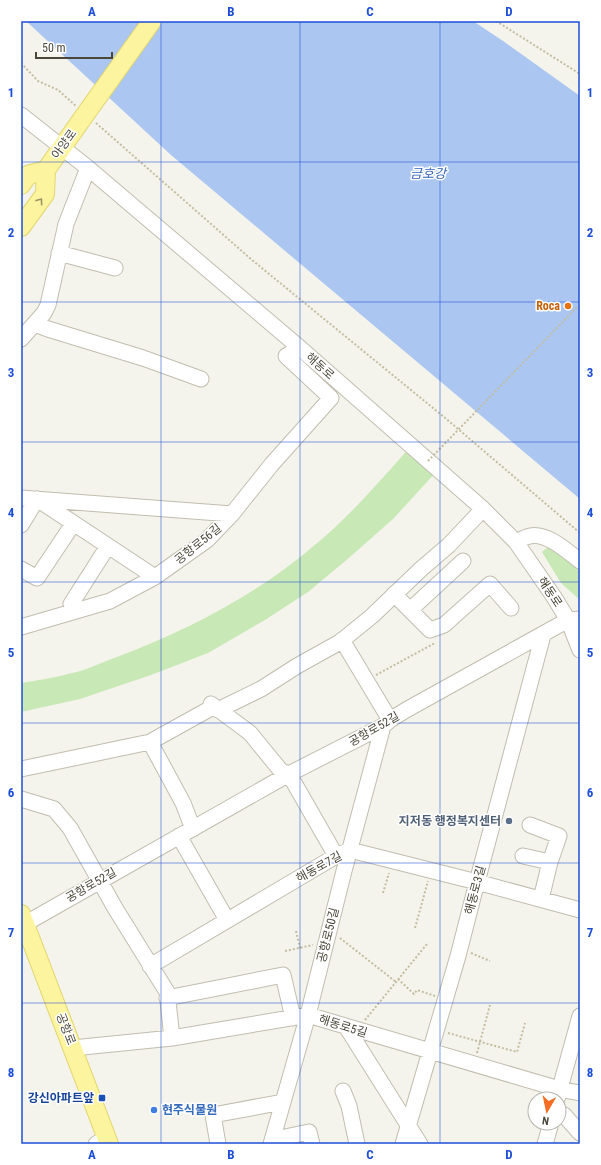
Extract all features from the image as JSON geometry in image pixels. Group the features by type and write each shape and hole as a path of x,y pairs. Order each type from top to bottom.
{"main road":[{"name":"아양로","path":"21,227 45,194 46,170 61,148 86,117 152,21"},
{"name":"아양로","path":"21,185 28,175 46,170"},
{"name":"공항로","path":"22,921 73,1048 104,1142"}],"street":[{"name":"해동로","path":"21,115 88,168 300,348 483,509 516,542 554,596 574,620 580,650"},
{"path":"21,339 44,313 48,305 66,224 88,168"},
{"path":"59,252 115,268"},
{"path":"35,324 201,378"},
{"name":"공항로56길","path":"21,627 110,601 155,576 207,540 232,514 272,464 331,398 286,356 300,348"},
{"path":"21,489 155,576"},
{"path":"21,498 232,514"},
{"path":"21,525 37,499"},
{"path":"21,769 150,742 213,706 262,689 297,666 342,640 372,616 394,594 449,545 483,509"},
{"path":"21,569 37,578 73,524"},
{"path":"516,542 530,536 538,536 556,542 580,561"},
{"path":"71,604 108,546"},
{"path":"410,610 463,561"},
{"path":"394,594 430,630 444,625 490,584 511,608"},
{"name":"공항로52길","path":"22,921 99,881 289,774 386,723 543,635 574,620"},
{"name":"해동로3길","path":"403,1144 460,948 543,635"},
{"path":"342,640 366,680 386,723"},
{"path":"213,706 250,733 281,771 289,774 343,853"},
{"name":"공항로50길","path":"272,1140 308,1015 327,937 343,853 386,723"},
{"path":"150,742 183,803 193,829"},
{"path":"21,798 54,809 70,828 99,881 167,992 172,1038"},
{"path":"530,825 559,836 550,862 541,899"},
{"path":"179,836 227,920"},
{"name":"해동로7길","path":"150,966 343,853 393,861 431,870 580,910"},
{"path":"523,856 550,862"},
{"path":"167,998 283,975 293,1018"},
{"name":"해동로5길","path":"73,1048 172,1038 308,1015 474,1064 550,1091"},
{"path":"559,1091 580,1016"},
{"path":"352,1029 420,1144"},
{"path":"343,1091 349,1106 357,1144"},
{"name":"해동로5길","path":"567,1094 580,1094"},
{"path":"218,1144 213,1114 283,1102"},
{"path":"567,1118 580,1133"},
{"path":"545,1144 549,1131"},
{"path":"272,1140 309,1132 312,1144"}],"path":[{"path":"496,21 580,74"},
{"path":"21,63 38,81 58,90 86,117 252,260 438,412 580,533"},
{"path":"428,461 580,304"},
{"path":"366,680 435,644"},
{"path":"383,893 393,861"},
{"path":"415,928 431,870"},
{"path":"296,931 300,948"},
{"path":"285,950 300,948 334,934 414,994 418,990 445,999"},
{"path":"352,1029 397,980 427,944"},
{"path":"460,948 490,961"},
{"path":"474,1064 490,1005"},
{"path":"436,1030 517,1052 525,1022"}],"green space":[{"path":"411,446 438,470 393,519 308,592 265,620 208,653 151,675 80,699 21,712 21,683 78,672 144,646 196,623 246,595 270,579 294,562 329,533 365,497"},
{"path":"550,545 580,566 580,600 561,583 542,552"}],"water":[{"name":"금호강","path":"26,21 473,21 580,96 580,499 171,155"}],"place":[{"name":"Roca","path":"568,306"},
{"name":"지저동 행정복지센터","path":"509,821"},
{"name":"강신아파트앞","path":"102,1098"},
{"name":"현주식물원","path":"154,1110"}]}
